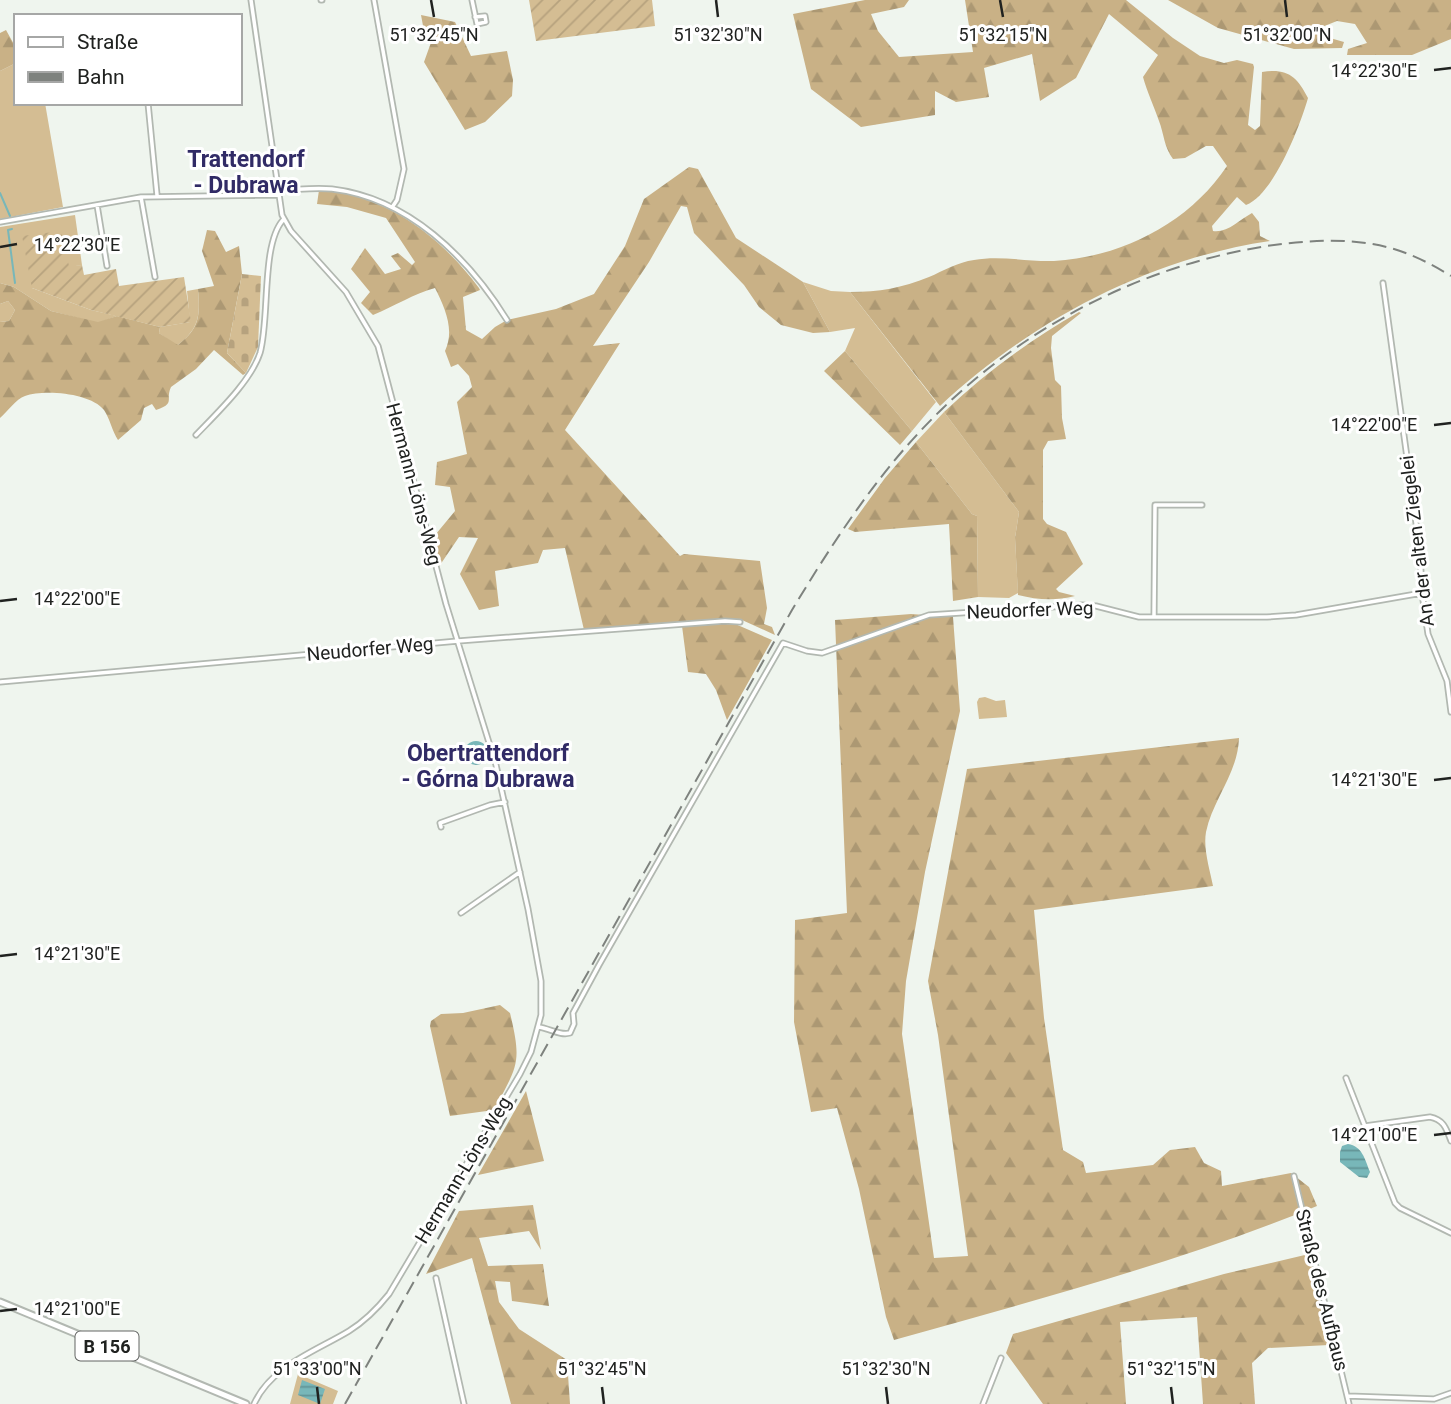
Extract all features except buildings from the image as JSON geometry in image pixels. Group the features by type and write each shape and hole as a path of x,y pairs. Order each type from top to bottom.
{"main road":[{"name":"B 156","path":"0,1302 246,1404"}],"street":[{"path":"197,435 235,392 260,352 268,274 277,227 283,219 251,0"},
{"path":"374,0 404,169 397,200 393,206"},
{"path":"472,0 475,17"},
{"path":"148,105 157,195"},
{"path":"0,222 157,195 226,197 333,190 352,193 393,206 439,238 481,281 507,320"},
{"path":"141,197 155,277"},
{"path":"97,205 107,266"},
{"name":"Hermann-Löns-Weg","path":"254,1404 281,1371 303,1355 359,1324 389,1294 531,1052 538,1027 541,981 505,802 487,733 457,641 377,345 346,292 283,219"},
{"name":"An der alten Ziegelei","path":"1383,283 1420,552 1428,634 1449,680 1451,712"},
{"path":"1154,617 1155,505 1202,505"},
{"name":"Neudorfer Weg","path":"538,1027 547,1027 561,1034 570,1033 574,1024 573,1013 599,965 783,643 822,653 924,616 957,613 1082,605 1139,617 1267,617 1296,615 1422,593"},
{"name":"Neudorfer Weg","path":"0,682 457,641 740,622"},
{"path":"441,827 440,823 505,802"},
{"path":"461,913 520,872"},
{"path":"1346,1078 1395,1203 1451,1233"},
{"path":"1365,1126 1430,1116 1440,1119 1451,1141"},
{"name":"Straße des Aufbaus","path":"1294,1176 1349,1404"},
{"path":"436,1278 464,1404"},
{"path":"983,1404 1001,1358"},
{"path":"1348,1396 1434,1399 1451,1392"}],"green space":[{"path":"529,0 652,0 655,26 536,41"},
{"path":"865,0 909,0 904,7 871,14 878,31 899,57 973,52 965,0 1126,0 1200,56 1224,63 1237,60 1253,64 1248,125 1255,130 1260,126 1262,72 1279,71 1291,76 1308,98 1299,125 1276,174 1266,188 1246,205 1237,197 1212,226 1213,231 1224,230 1252,213 1259,222 1260,236 1270,241 1179,263 1135,279 1093,299 1012,347 940,406 850,292 900,287 974,260 994,258 1054,261 1079,258 1129,244 1152,233 1194,204 1227,166 1213,146 1206,146 1185,158 1173,159 1143,77 1158,55 1109,14 1076,78 1040,101 1032,54 984,68 989,97 956,102 935,91 935,115 861,127 811,89 793,14"},
{"path":"1168,0 1451,0 1451,39 1412,55 1347,55 1348,49 1367,43 1355,24 1337,21 1322,27 1330,38 1344,42 1342,48 1294,49 1218,28"},
{"path":"421,15 455,22 471,56 507,51 513,80 512,96 485,122 465,130 424,62 433,37 424,31"},
{"path":"6,30 14,44 14,64 0,71 0,33"},
{"path":"14,64 14,105 45,105 63,207 0,219 0,71"},
{"path":"689,167 698,169 736,238 803,282 830,332 813,333 781,325 759,307 744,285 694,233 687,207 681,206 649,262 593,346 620,343 565,430 680,556 684,554 760,561 767,608 764,624 772,627 775,635 742,620 730,619 584,630 565,548 543,550 538,563 495,571 499,606 479,610 460,574 478,538 459,537 438,568 431,540 455,511 450,487 435,485 437,462 467,454 457,402 472,387 469,376 458,364 451,367 445,351 449,327 445,311 435,288 373,315 361,303 370,292 351,269 365,248 385,274 401,269 391,256 398,253 412,265 415,262 386,218 347,207 317,204 319,190 344,193 389,209 410,221 447,251 480,290 463,297 466,330 482,339 507,320 556,309 594,294 625,246 644,199"},
{"path":"75,215 82,265 69,267 32,288 91,310 117,316 98,323 51,311 14,287 0,283 0,227"},
{"path":"207,230 215,231 226,252 239,246 242,274 227,353 246,373 243,375 214,350 196,369 171,387 166,405 156,410 152,404 144,408 141,420 118,440 104,410 98,404 78,396 44,393 25,396 0,418 0,322 9,321 15,310 8,301 0,304 0,283 14,287 51,311 98,322 117,316 160,327 159,333 178,345 195,327 199,307 198,289 214,286 202,251"},
{"path":"61,231 69,266 82,265 84,275 116,269 119,286 184,277 191,322 160,327 91,310 32,288 22,236"},
{"path":"242,274 261,276 258,347 246,373 227,353"},
{"path":"803,282 831,291 850,292 936,402 912,431 845,351 855,328 830,332"},
{"path":"198,289 197,321 177,346 159,333 160,327 190,322 187,291"},
{"path":"8,301 15,310 9,321 0,322 0,304"},
{"path":"1081,313 1052,336 1055,380 1061,386 1066,439 1048,441 1043,450 1043,519 1047,524 1066,532 1083,564 1056,589 1075,596 1033,598 1018,595 1015,538 1019,512 944,412 1009,358"},
{"path":"845,351 912,431 900,445 824,371"},
{"path":"944,412 1019,512 1015,538 1018,593 1009,598 978,597 977,516 972,514 916,442"},
{"path":"916,442 972,514 977,516 978,597 953,601 949,524 855,532 848,529 885,478"},
{"path":"911,614 953,617 960,711 925,872 906,981 902,1034 934,1258 968,1256 938,1035 928,981 967,769 1239,738 1234,763 1206,832 1206,852 1213,886 1034,910 1044,1018 1063,1150 1083,1162 1086,1173 1153,1165 1170,1150 1195,1147 1204,1163 1221,1171 1222,1186 1291,1173 1309,1187 1317,1206 1160,1262 894,1340 886,1317 859,1189 837,1108 811,1112 794,1022 795,920 847,913 835,620"},
{"path":"733,623 772,640 727,720 716,690 706,674 688,672 682,626"},
{"path":"979,698 996,701 1005,700 1007,717 979,719 977,702"},
{"path":"500,1005 510,1013 516,1043 513,1073 494,1110 450,1116 431,1021 441,1014 463,1013"},
{"path":"526,1091 544,1161 478,1175"},
{"path":"533,1205 541,1250 529,1231 479,1238 488,1266 543,1264 549,1306 512,1301 510,1282 495,1281 499,1302 519,1329 567,1360 570,1404 511,1404 472,1258 426,1274 459,1211"},
{"path":"1309,1254 1329,1345 1268,1348 1252,1363 1255,1404 1203,1404 1197,1317 1120,1322 1126,1404 1043,1404 1006,1353 1013,1334 1224,1274"},
{"path":"298,1374 338,1391 333,1404 290,1404"}],"water":[{"path":"476,741 487,748 488,753 481,764 476,765 465,758 464,753 471,742"},
{"path":"1348,1144 1357,1147 1362,1154 1370,1172 1367,1178 1359,1177 1340,1162 1342,1146"},
{"path":"302,1380 325,1389 320,1404 298,1395"}],"waterway":[{"path":"0,193 10,216"},
{"path":"12,229 8,230 15,283"}],"railway":[{"path":"345,1404 792,610 860,505 919,432 975,379 1051,325 1091,303 1177,268 1267,246 1330,241 1363,243 1394,249 1451,276"}],"district":[{"name":"Trattendorf - Dubrawa","path":"246,172"},
{"name":"Obertrattendorf - Górna Dubrawa","path":"488,766"}]}
